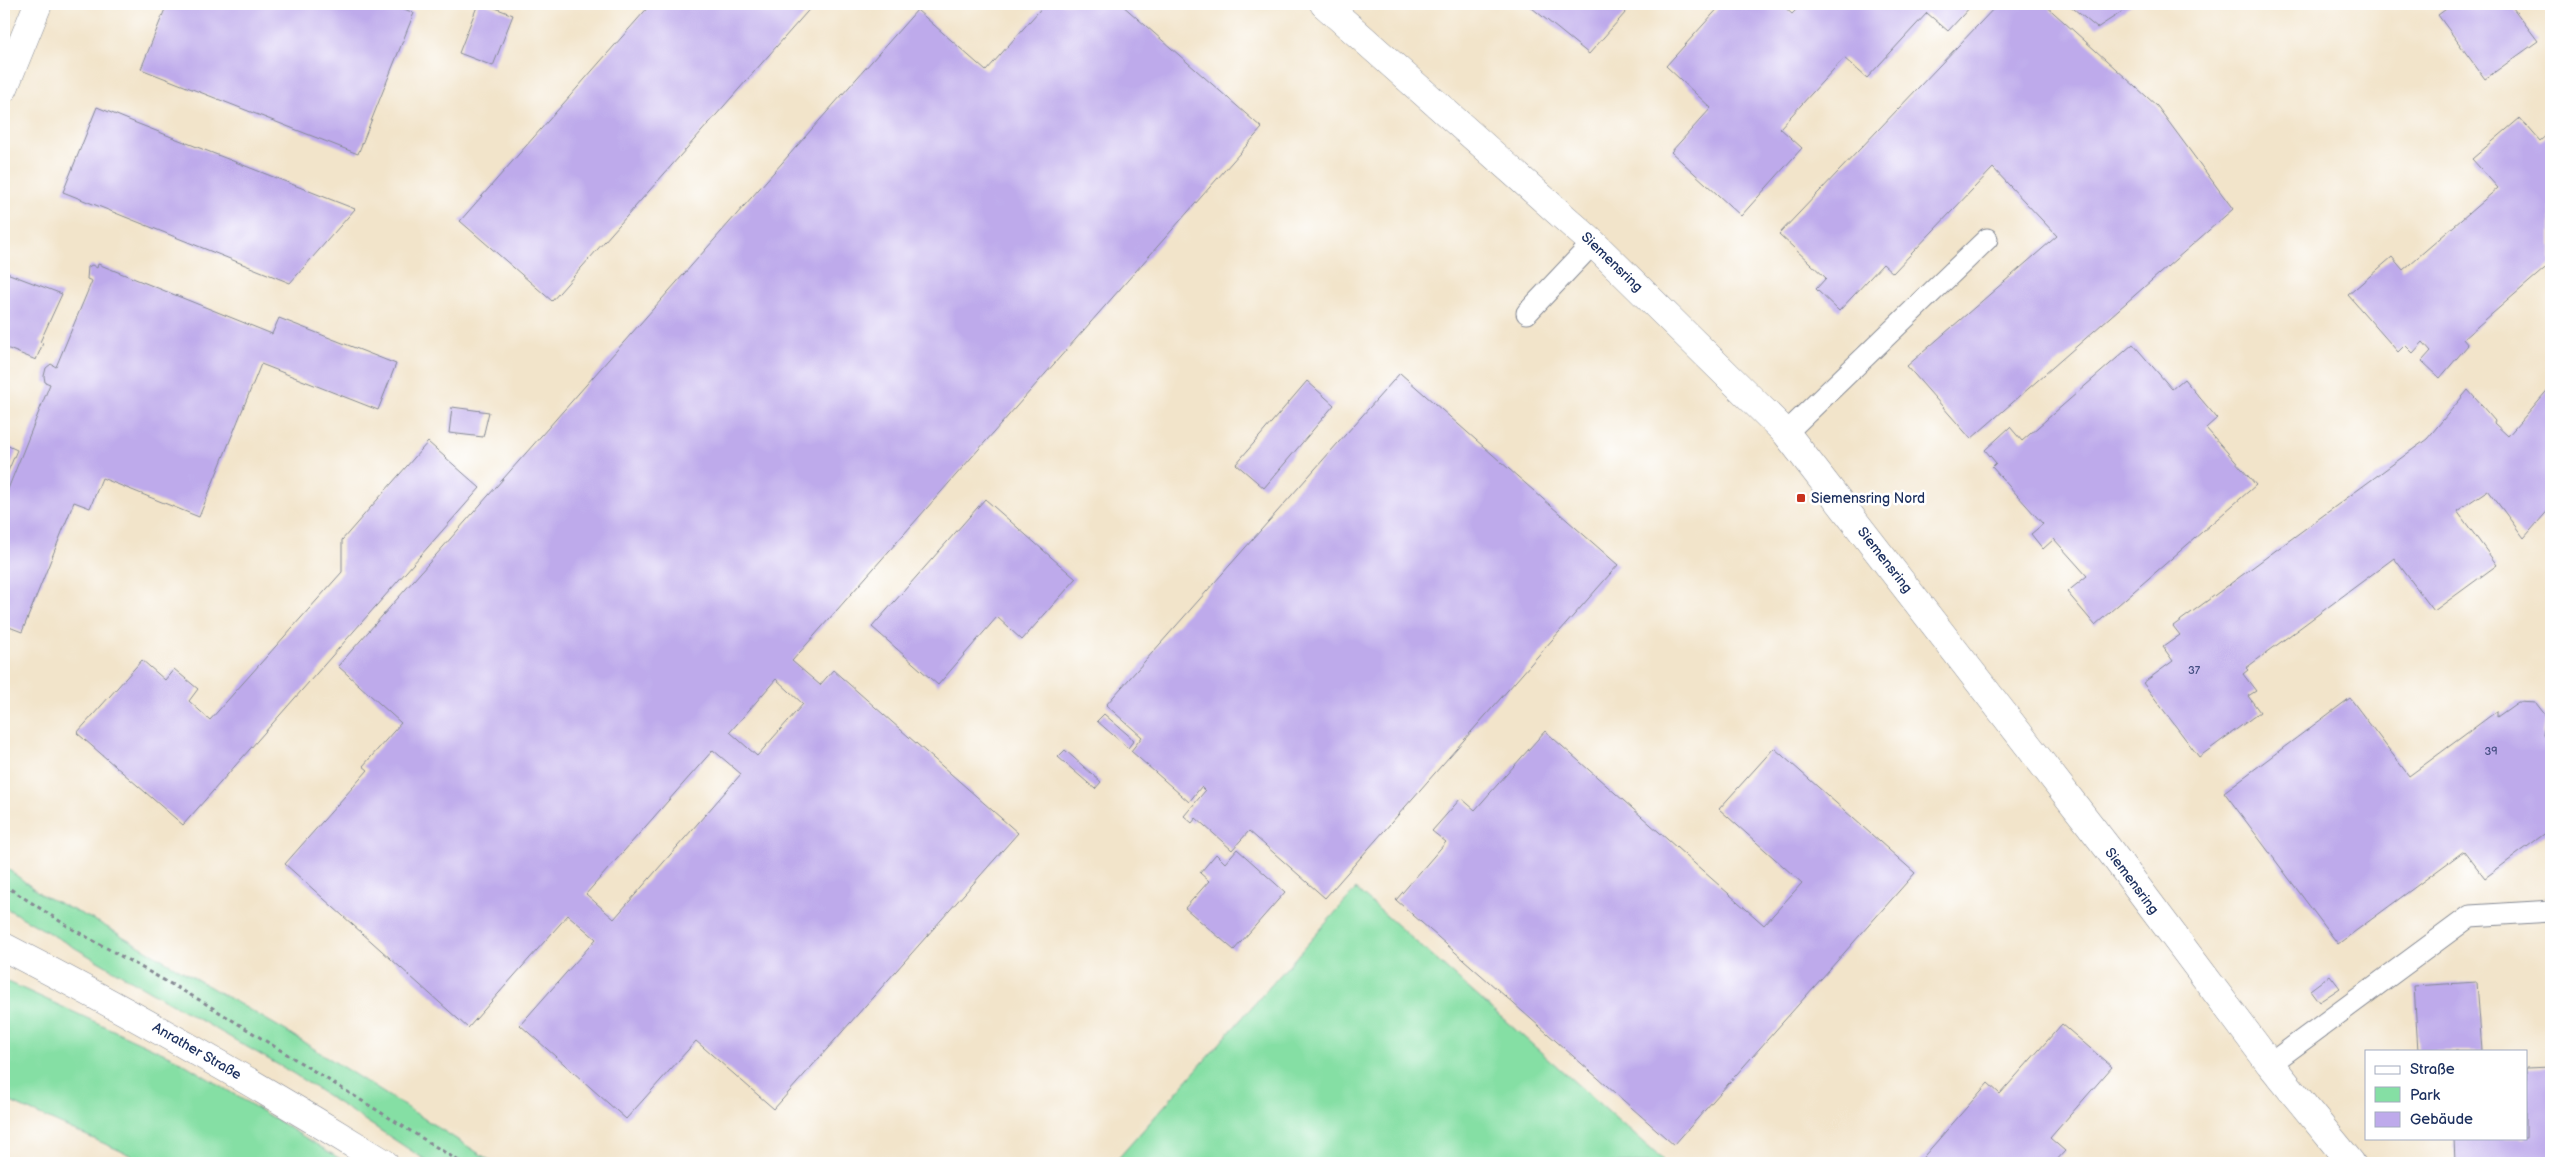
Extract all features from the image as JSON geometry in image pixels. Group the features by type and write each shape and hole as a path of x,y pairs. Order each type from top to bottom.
{"street":[{"path":"4,88 38,4"},
{"name":"Siemensring","path":"1324,4 1593,243 1786,433 2112,852 2270,1064 2351,1163"},
{"name":"Anrather Straße","path":"4,947 198,1051 384,1163"}],"lane":[{"path":"1786,433 1987,239"},
{"path":"1527,314 1593,243"},
{"path":"2270,1064 2470,916 2551,911"}],"path":[{"path":"4,885 69,927 104,944 228,1017 462,1163"}],"green space":[{"path":"4,866 42,895 98,922 286,1031 494,1163 430,1163 294,1074 4,907"},
{"path":"1356,889 1662,1159 1663,1163 1114,1163"},
{"path":"4,980 176,1059 347,1163 148,1163 4,1099"}],"building":[{"path":"167,4 392,4 414,13 358,154 141,69"},
{"path":"478,4 485,4 513,15 493,66 459,53"},
{"path":"651,4 814,4 552,301 460,221"},
{"path":"1045,4 1121,4 1262,128 792,661 820,685 833,670 1018,833 774,1109 696,1041 626,1119 520,1025 596,939 568,915 468,1028 285,864 368,770 363,766 401,723 338,666 917,10 986,71","holes":["776,679 803,704 757,756 730,732","713,750 741,774 614,919 586,894"]},
{"path":"1527,4 1633,4 1589,54"},
{"path":"1722,4 1781,4 1792,14 1802,4 1973,4 1948,31 1927,13 1867,78 1844,58 1780,128 1802,148 1741,216 1671,152 1711,108 1666,66"},
{"path":"1998,4 2044,4 2157,106 2233,209 1971,439 1907,366 2057,236 1993,168 1893,273 1883,264 1839,311 1816,289 1826,278 1779,234"},
{"path":"2068,4 2134,4 2097,28"},
{"path":"2453,4 2510,4 2538,41 2485,79 2438,15"},
{"path":"97,107 355,209 290,283 63,192"},
{"path":"2520,118 2540,141 2551,131 2551,263 2463,339 2468,345 2440,378 2422,361 2431,351 2423,342 2413,353 2405,345 2398,352 2348,295 2392,257 2403,270 2498,188 2472,159"},
{"path":"98,264 272,334 279,318 396,364 378,410 261,364 199,517 102,478 90,508 74,502 22,632 4,625 4,499 50,384 45,382 46,368 51,364 56,367 92,281 87,279 88,267 92,265 97,268"},
{"path":"4,272 62,294 40,342 43,343 36,360 4,347"},
{"path":"2133,344 2172,389 2184,379 2217,418 2206,428 2256,485 2095,625 2067,592 2087,576 2054,539 2043,549 2031,534 2043,524 1992,467 1996,463 1985,450 2010,427 2022,441"},
{"path":"1400,373 1618,565 1325,898 1249,831 1232,850 1196,818 1192,823 1184,816 1205,791 1201,787 1189,802 1131,751 1142,737 1106,705"},
{"path":"1307,381 1334,405 1264,488 1236,464"},
{"path":"2551,386 2551,507 2524,538 2488,490 2457,511 2497,565 2434,611 2394,558 2246,668 2248,670 2243,674 2256,691 2248,696 2260,712 2199,757 2143,683 2173,661 2163,647 2180,635 2173,626 2427,439 2468,390 2495,421 2494,423 2508,436"},
{"path":"452,407 489,412 483,437 449,433"},
{"path":"428,442 480,488 183,825 77,733 142,660 165,680 174,669 198,689 189,701 210,720 342,572 342,540"},
{"path":"4,444 17,450 4,481"},
{"path":"985,499 1076,579 1022,640 997,617 938,685 872,627"},
{"path":"2350,698 2409,776 2497,711 2497,717 2518,702 2536,703 2546,716 2543,735 2551,746 2551,829 2485,878 2464,851 2338,944 2224,792"},
{"path":"1104,714 1134,740 1128,748 1097,721"},
{"path":"1545,731 1764,925 1802,883 1719,809 1774,748 1915,873 1674,1145 1396,900 1446,842 1432,831 1461,798 1475,810"},
{"path":"1065,750 1101,782 1095,789 1058,757"},
{"path":"1237,849 1285,892 1234,950 1185,908 1209,881 1200,873 1216,854 1225,863"},
{"path":"2330,975 2340,988 2319,1002 2310,990"},
{"path":"2477,982 2482,1050 2418,1050 2414,986"},
{"path":"2062,1024 2112,1067 2050,1138 2065,1151 2054,1163 1918,1163 1988,1083 2000,1094"},
{"path":"2551,1067 2551,1163 2455,1163 2454,1140 2528,1140 2528,1068"}],"place":[{"name":"Siemensring Nord","path":"1801,498"}]}
